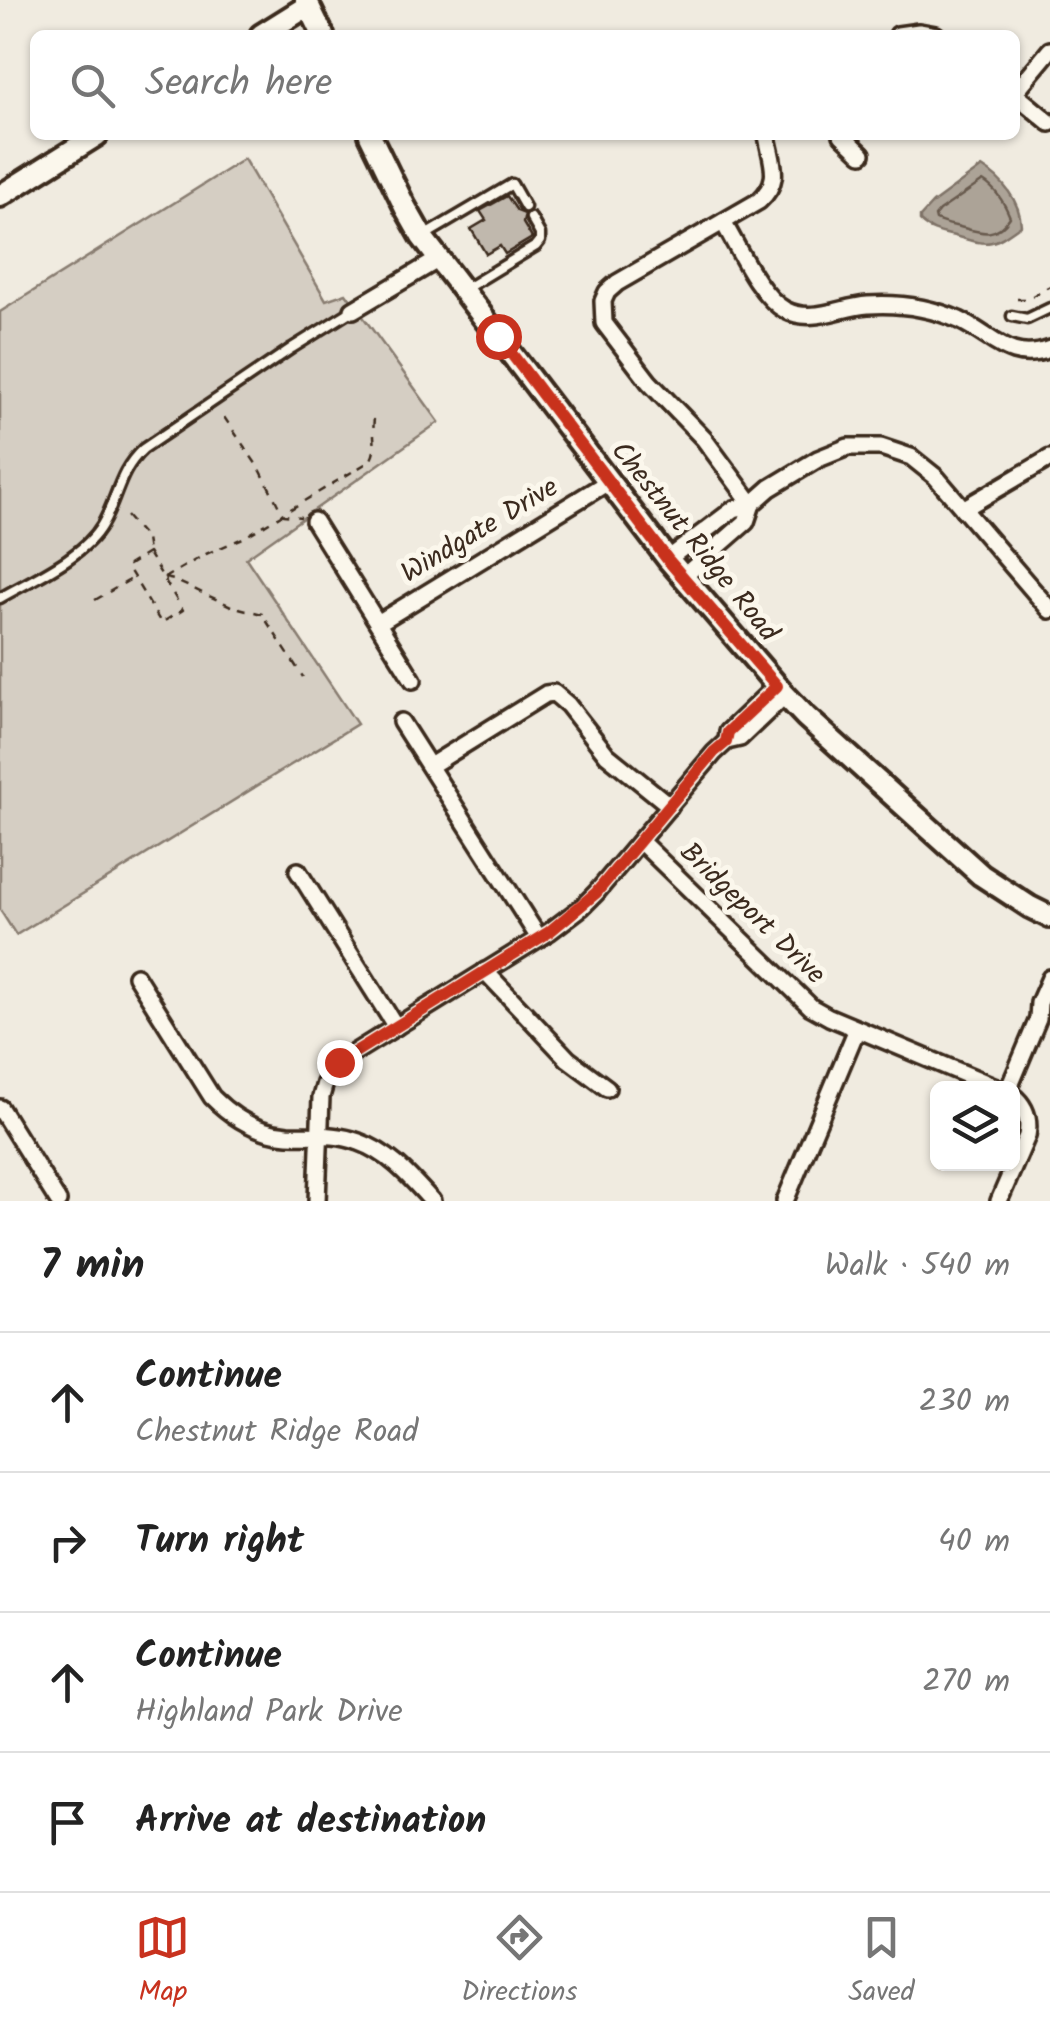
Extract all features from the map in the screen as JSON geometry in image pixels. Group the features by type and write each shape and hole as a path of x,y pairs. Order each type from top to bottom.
{"street":[{"path":"268,30 308,3 321,30"},
{"path":"1020,87 1050,50"},
{"path":"1020,97 1050,123"},
{"path":"0,196 88,140"},
{"name":"Chestnut Ridge Road","path":"372,140 422,236 668,560 781,690 982,876 1050,918"},
{"path":"752,504 704,438 636,366 604,323 602,312 607,292 617,283 759,201 768,192 774,173 768,140"},
{"path":"847,140 862,154"},
{"path":"723,222 766,293 800,316 866,305 909,306 956,319 1012,352 1026,354 1050,348"},
{"path":"353,310 439,258"},
{"path":"668,560 734,509 752,504 770,488 818,459 833,452 880,446 911,457 936,478 1050,610"},
{"path":"963,509 1050,458"},
{"name":"Windgate Drive","path":"378,622 608,482"},
{"path":"683,577 746,522 752,504"},
{"path":"313,520 413,680"},
{"path":"317,1201 320,1098 330,1074 348,1056 539,938 582,907 726,742 728,732 781,690"},
{"path":"430,766 546,694 554,693 608,755 670,806"},
{"path":"402,722 539,938"},
{"name":"Bridgeport Drive","path":"640,841 795,994 828,1017 981,1081"},
{"path":"298,871 396,1027"},
{"path":"485,971 568,1059 607,1088"},
{"path":"136,976 224,1110 270,1132 356,1140 400,1166 432,1201"},
{"path":"1012,1081 1044,1014 1039,1003 1050,978"},
{"path":"785,1201 857,1029"},
{"path":"1020,1103 1029,1127 1020,1152"},
{"path":"0,1108 58,1201"},
{"path":"999,1201 1012,1171"}],"lane":[{"path":"422,236 512,184 524,207"},
{"path":"463,290 536,246 540,234 532,218"},
{"path":"1012,316 1027,319 1050,308"},
{"path":"0,598 70,556 95,536 125,470 143,449 353,310"}],"path":[{"path":"1017,299 1028,298 1050,286"},
{"path":"164,578 242,538 370,461 376,412"},
{"path":"224,417 283,515 313,520"},
{"path":"126,516 146,540 148,552 182,610 161,623 127,566 148,552"},
{"path":"95,600 134,578"},
{"path":"164,578 231,606 262,614 303,677"}],"shaded area":[{"path":"244,159 326,300 346,293 439,422 246,558 357,724 16,935 0,910 0,312"}],"water":[{"path":"982,167 1009,192 1021,225 985,243 938,232 920,221 933,203"}],"building":[{"path":"507,196 517,211 525,214 523,223 532,238 505,254 500,246 486,254 471,229 486,220 480,211"}],"route":[{"path":"339,1062 549,932 582,907 726,742 728,732 777,686 668,560 498,336"}]}
